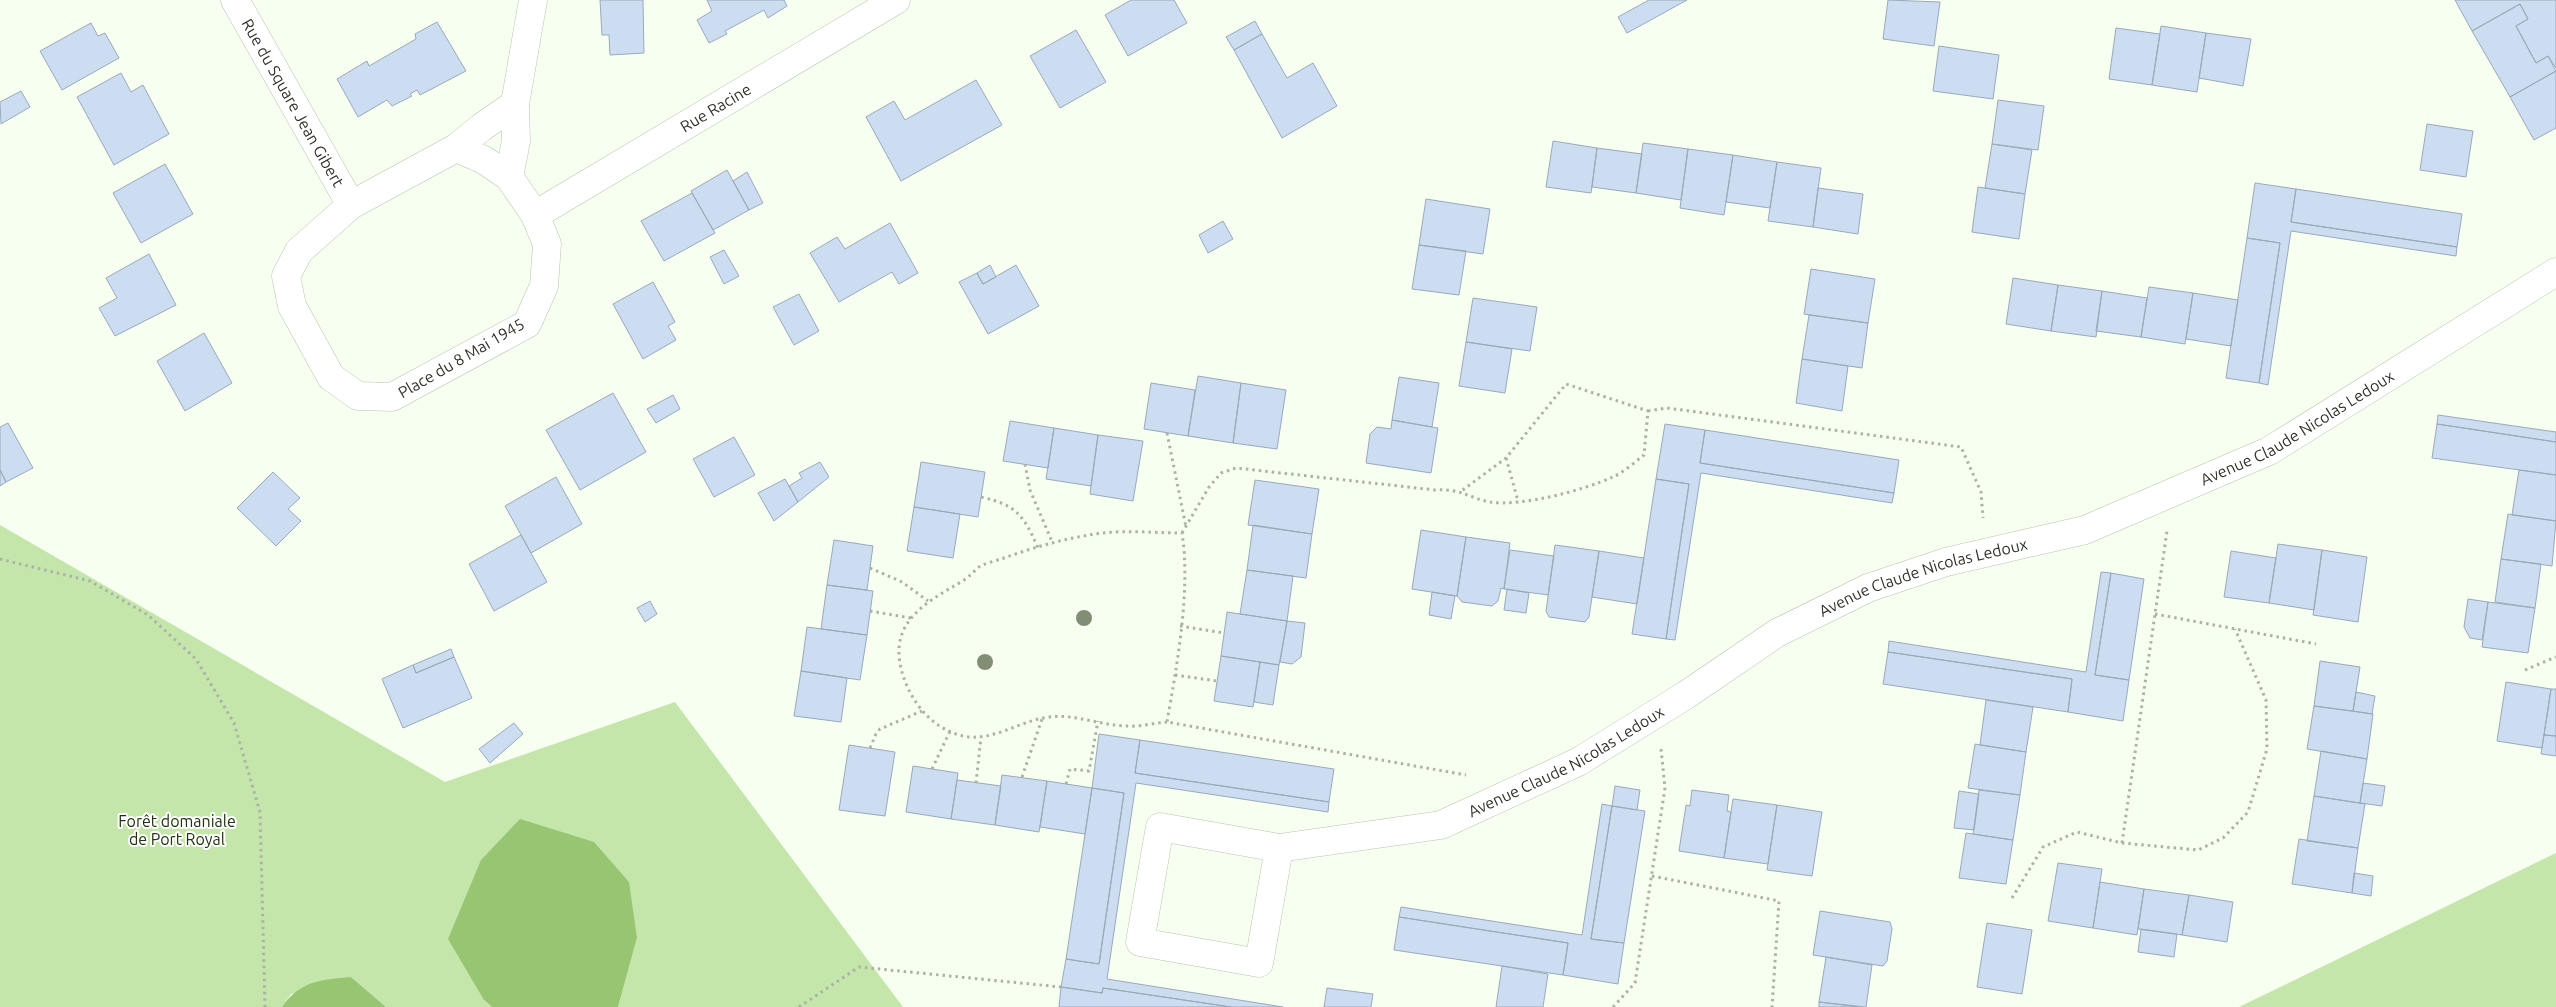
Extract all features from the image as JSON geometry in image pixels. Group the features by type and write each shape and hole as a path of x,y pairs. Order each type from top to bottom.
{"street":[{"name":"Rue du Square Jean Gibert","path":"235,0 351,206"},
{"path":"509,177 516,141 515,104 533,0"},
{"name":"Rue Racine","path":"535,215 896,0"},
{"path":"456,148 515,104"},
{"name":"Place du 8 Mai 1945","path":"456,148 484,160 509,177 535,215 547,244 544,286 527,324 392,397 358,396 331,377 292,306 286,276 299,251 351,206 456,148"},
{"name":"Avenue Claude Nicolas Ledoux","path":"1279,848 1259,963 1140,942 1160,828 1279,848 1440,826 1578,762 1657,713 1777,633 1868,588 1946,562 2085,530 2270,451 2556,272"}],"path":[{"path":"1460,492 1506,458 1566,384 1648,411 1667,408 1961,446 1981,492 1986,553"},
{"path":"1167,722 1175,675 1180,626 1185,553 1182,533 1221,473 1236,468 1435,490 1450,488 1491,502 1518,501 1580,490 1615,476 1644,455 1648,411"},
{"path":"1167,433 1186,528"},
{"path":"1506,458 1518,501"},
{"path":"1025,464 1030,490 1053,544"},
{"path":"2122,843 2172,493"},
{"path":"981,496 996,500 1019,513 1026,520 1038,548"},
{"path":"1182,533 1105,533 1038,548 980,567 966,580 928,601 911,618 903,631 900,650 904,678 912,698 934,723 964,736 981,737 1042,718 1066,715 1126,726 1167,722 1468,776"},
{"path":"0,559 90,581 148,615 196,659 234,723 260,812 265,1007"},
{"path":"870,568 902,582 928,601"},
{"path":"870,611 911,618"},
{"path":"2155,614 2316,644"},
{"path":"1180,626 1224,634"},
{"path":"2012,898 2042,847 2076,832 2122,843 2198,850 2223,838 2248,812 2266,749 2266,700 2235,629"},
{"path":"2525,670 2556,657"},
{"path":"1175,675 1217,681"},
{"path":"870,748 876,734 880,730 922,711"},
{"path":"1613,1007 1635,983 1652,876 1665,788 1657,713"},
{"path":"1022,778 1042,718"},
{"path":"1066,784 1070,769 1089,771 1098,721"},
{"path":"932,769 950,731"},
{"path":"976,782 981,737"},
{"path":"1652,876 1779,901 1772,1007"},
{"path":"799,1007 859,967 1062,987"}],"green space":[{"name":"Forêt domaniale de Port Royal","path":"0,525 445,782 675,702 903,1007 618,1007 637,938 484,1000 492,1007 386,1007 351,977 291,994 282,1007 0,1007"},
{"path":"2556,853 2556,1007 2239,1007"}],"shaded area":[{"path":"520,819 594,842 629,882 637,938 618,1007 492,1007 484,1000 448,939 481,860"},
{"path":"351,977 386,1007 282,1007 289,998 304,986 330,979"}],"building":[{"path":"600,0 643,0 644,53 610,55 609,35 602,35"},
{"path":"707,0 784,0 787,6 768,18 764,10 725,31 727,34 709,43 697,20 712,11"},
{"path":"1131,0 1174,0 1187,23 1128,56 1105,15"},
{"path":"1649,0 1687,0 1627,33 1618,17"},
{"path":"1888,0 1940,2 1934,46 1883,39"},
{"path":"2455,0 2556,0 2556,68 2548,56 2536,63 2516,26 2528,19 2520,4 2472,31"},
{"path":"2520,4 2528,19 2516,26 2536,63 2548,56 2556,71 2510,97 2472,31"},
{"path":"1255,21 1262,34 1234,50 1226,37"},
{"path":"437,22 466,71 420,95 417,90 410,94 412,96 392,106 387,100 358,117 337,79 367,61 369,66 416,39 415,34"},
{"path":"91,23 98,36 105,33 119,58 62,90 40,51"},
{"path":"2161,26 2206,33 2197,92 2152,85"},
{"path":"2116,28 2160,34 2152,85 2109,79"},
{"path":"1076,30 1106,82 1060,108 1030,56"},
{"path":"2206,33 2251,39 2243,86 2199,78"},
{"path":"1262,34 1287,78 1313,63 1337,106 1282,138 1234,50"},
{"path":"1939,46 1999,55 1993,99 1933,91"},
{"path":"2556,71 2556,128 2534,140 2510,97"},
{"path":"121,73 131,92 143,85 169,134 114,165 77,97"},
{"path":"976,80 1002,125 901,181 866,117 894,101 905,120"},
{"path":"21,91 30,107 1,124 0,102"},
{"path":"1998,100 2044,106 2038,150 1992,144"},
{"path":"2427,124 2473,131 2466,177 2420,170"},
{"path":"1553,141 1597,148 1591,193 1546,187"},
{"path":"1643,143 1688,149 1681,200 1636,193"},
{"path":"1992,144 2032,150 2025,194 1985,188"},
{"path":"1597,148 1642,154 1636,193 1592,187"},
{"path":"1688,149 1733,155 1724,215 1680,208"},
{"path":"1733,155 1777,162 1770,208 1726,202"},
{"path":"1777,162 1821,168 1813,227 1768,221"},
{"path":"165,164 193,214 141,243 113,193"},
{"path":"727,170 749,210 713,230 691,191"},
{"path":"747,172 763,203 749,210 733,181"},
{"path":"2255,183 2296,189 2291,222 2457,247 2456,256 2291,231 2268,385 2259,383 2280,243 2247,238"},
{"path":"1978,187 2025,194 2019,239 1972,232"},
{"path":"1818,188 1863,194 1858,234 1813,227"},
{"path":"2296,189 2462,214 2457,247 2291,222"},
{"path":"692,193 715,233 664,261 641,221"},
{"path":"1426,199 1490,209 1483,254 1419,245"},
{"path":"1223,221 1233,239 1208,253 1199,235"},
{"path":"890,223 918,273 899,284 892,272 839,302 810,253 837,237 845,249"},
{"path":"2247,238 2280,243 2259,383 2226,378"},
{"path":"1419,245 1466,251 1459,295 1412,289"},
{"path":"724,250 739,276 724,284 710,257"},
{"path":"149,254 176,305 115,336 99,308 117,298 106,278"},
{"path":"990,265 996,277 983,284 977,273"},
{"path":"1016,265 1039,306 988,334 959,282 977,273 983,284"},
{"path":"1811,269 1875,279 1868,323 1804,314"},
{"path":"2013,278 2058,285 2051,331 2006,324"},
{"path":"653,282 675,322 668,326 676,340 643,359 613,304"},
{"path":"2058,285 2102,291 2096,337 2051,331"},
{"path":"2149,287 2193,293 2185,344 2141,337"},
{"path":"2102,291 2147,298 2141,337 2096,331"},
{"path":"2193,293 2238,300 2231,346 2186,339"},
{"path":"799,294 819,331 794,345 773,307"},
{"path":"1473,298 1537,307 1530,351 1466,342"},
{"path":"1809,315 1868,323 1862,368 1802,359"},
{"path":"204,333 232,383 185,411 157,361"},
{"path":"1466,342 1512,349 1505,393 1459,386"},
{"path":"1802,359 1848,366 1842,411 1796,403"},
{"path":"1198,376 1241,383 1233,443 1188,436"},
{"path":"1399,377 1439,383 1432,427 1392,420"},
{"path":"1151,383 1195,390 1188,436 1144,429"},
{"path":"1241,383 1286,390 1277,449 1233,443"},
{"path":"613,393 646,452 580,490 546,430"},
{"path":"673,395 680,409 656,423 647,409"},
{"path":"2438,415 2556,432 2556,442 2437,424"},
{"path":"1392,420 1438,428 1431,473 1366,463 1370,434 1377,427 1391,429"},
{"path":"1010,421 1054,428 1048,468 1003,461"},
{"path":"8,423 33,468 6,482 0,470 0,427"},
{"path":"1665,424 1705,430 1700,463 1894,493 1892,503 1701,473 1675,640 1666,639 1689,484 1656,479"},
{"path":"2437,424 2556,442 2556,475 2432,458"},
{"path":"1054,428 1098,435 1091,486 1046,479"},
{"path":"1705,430 1899,460 1894,493 1700,463"},
{"path":"1098,435 1143,441 1133,501 1090,494"},
{"path":"734,437 755,475 714,497 693,459"},
{"path":"820,462 829,477 798,502 789,486 802,478 799,473"},
{"path":"921,462 985,472 978,517 914,507"},
{"path":"0,470 6,482 0,486"},
{"path":"2519,470 2556,475 2556,521 2512,515"},
{"path":"273,472 300,498 288,509 301,521 276,546 237,508"},
{"path":"556,477 582,524 531,553 505,506"},
{"path":"785,479 798,502 774,521 758,493"},
{"path":"1656,479 1689,484 1666,639 1632,634"},
{"path":"1255,480 1319,489 1312,534 1248,525"},
{"path":"914,507 960,514 953,558 907,551"},
{"path":"2508,514 2556,521 2552,566 2501,559"},
{"path":"1253,525 1312,534 1306,578 1247,570"},
{"path":"1421,530 1466,537 1457,596 1412,589"},
{"path":"521,535 547,582 494,611 469,564"},
{"path":"1466,537 1510,543 1504,589 1501,588 1498,601 1492,606 1462,602 1457,596"},
{"path":"834,540 873,546 867,590 827,585"},
{"path":"2278,544 2322,550 2314,610 2269,603"},
{"path":"1555,545 1599,551 1589,617 1585,622 1549,617 1546,611"},
{"path":"1510,550 1554,556 1548,595 1504,589"},
{"path":"2322,550 2367,557 2358,622 2313,615"},
{"path":"1599,551 1644,558 1637,604 1592,597"},
{"path":"2231,551 2276,558 2269,603 2224,597"},
{"path":"2501,559 2541,564 2535,608 2495,602"},
{"path":"1247,570 1293,576 1287,621 1240,614"},
{"path":"2101,572 2111,573 2095,675 2129,680 2123,721 2068,712 2072,679 1888,652 1889,641 2086,672"},
{"path":"2111,573 2144,579 2129,680 2095,675"},
{"path":"827,585 873,591 867,635 821,629"},
{"path":"1507,589 1529,593 1526,613 1504,610"},
{"path":"1432,592 1455,596 1451,619 1429,615"},
{"path":"2468,599 2488,602 2482,640 2470,638 2464,627"},
{"path":"650,601 657,614 645,622 637,608"},
{"path":"2488,602 2535,608 2528,653 2482,647"},
{"path":"1227,612 1287,621 1279,665 1221,656"},
{"path":"1287,621 1305,623 1301,657 1292,664 1280,662"},
{"path":"807,627 867,635 860,680 801,671"},
{"path":"451,649 454,657 416,673 413,665"},
{"path":"1888,652 2072,679 2068,712 1883,684"},
{"path":"1221,656 1260,662 1253,707 1214,701"},
{"path":"454,657 472,698 403,728 382,679 413,665 416,673"},
{"path":"2320,661 2360,667 2353,711 2314,706"},
{"path":"1260,662 1279,665 1273,705 1254,702"},
{"path":"801,671 847,678 841,722 794,716"},
{"path":"2506,682 2551,689 2542,748 2497,741"},
{"path":"2551,689 2556,689 2556,736 2544,735"},
{"path":"2356,692 2375,696 2372,714 2353,711"},
{"path":"1986,700 2033,707 2026,752 1980,745"},
{"path":"2314,706 2373,714 2367,759 2307,749"},
{"path":"514,723 523,734 490,763 479,749"},
{"path":"1099,734 1140,740 1135,773 1329,802 1328,812 1136,783 1107,979 1283,1007 1231,1007 1103,988 1102,993 1061,987 1066,959 1099,964 1124,793 1092,788"},
{"path":"2544,735 2556,736 2556,756 2541,754"},
{"path":"1140,740 1334,769 1329,802 1135,773"},
{"path":"1975,744 2026,752 2020,795 1968,788"},
{"path":"849,745 895,752 885,816 839,810"},
{"path":"2321,751 2367,759 2360,803 2314,796"},
{"path":"913,766 958,773 951,819 906,812"},
{"path":"1002,775 1047,781 1039,832 995,825"},
{"path":"957,780 1001,786 995,825 951,819"},
{"path":"1047,781 1092,788 1085,834 1040,827"},
{"path":"2363,783 2385,786 2382,806 2360,803"},
{"path":"1615,786 1640,790 1637,810 1612,806"},
{"path":"1092,788 1124,793 1099,964 1066,959"},
{"path":"1692,790 1729,795 1727,811 1731,812 1724,858 1679,851 1686,805 1690,806"},
{"path":"1979,790 2020,795 2013,840 1973,834"},
{"path":"1959,791 1979,794 1974,830 1954,828"},
{"path":"2314,796 2365,804 2358,848 2307,841"},
{"path":"1733,799 1777,805 1768,864 1724,858"},
{"path":"1602,804 1612,806 1591,939 1624,943 1618,984 1563,975 1568,943 1399,917 1401,907 1582,935"},
{"path":"1777,805 1822,812 1812,876 1767,870"},
{"path":"1612,806 1645,811 1624,943 1591,939"},
{"path":"1966,833 2013,840 2006,884 1959,878"},
{"path":"2299,839 2358,848 2352,893 2292,884"},
{"path":"2058,863 2102,869 2093,928 2048,921"},
{"path":"2354,873 2373,876 2371,896 2352,893"},
{"path":"2100,882 2144,889 2137,935 2093,928"},
{"path":"2144,889 2189,895 2182,935 2138,929"},
{"path":"2189,895 2233,902 2227,942 2182,935"},
{"path":"1820,911 1890,922 1892,929 1887,961 1883,966 1813,955"},
{"path":"1399,917 1568,943 1563,975 1394,950"},
{"path":"1987,923 2032,930 2022,994 1977,987"},
{"path":"2141,929 2177,934 2174,957 2138,952"},
{"path":"1826,957 1872,965 1866,1007 1819,1002"},
{"path":"1502,966 1548,974 1543,1007 1496,1007"},
{"path":"1061,987 1102,993 1103,988 1231,1007 1059,1007"},
{"path":"1327,988 1373,994 1371,1007 1324,1007"},
{"path":"1819,1002 1858,1007 1819,1007"}]}
